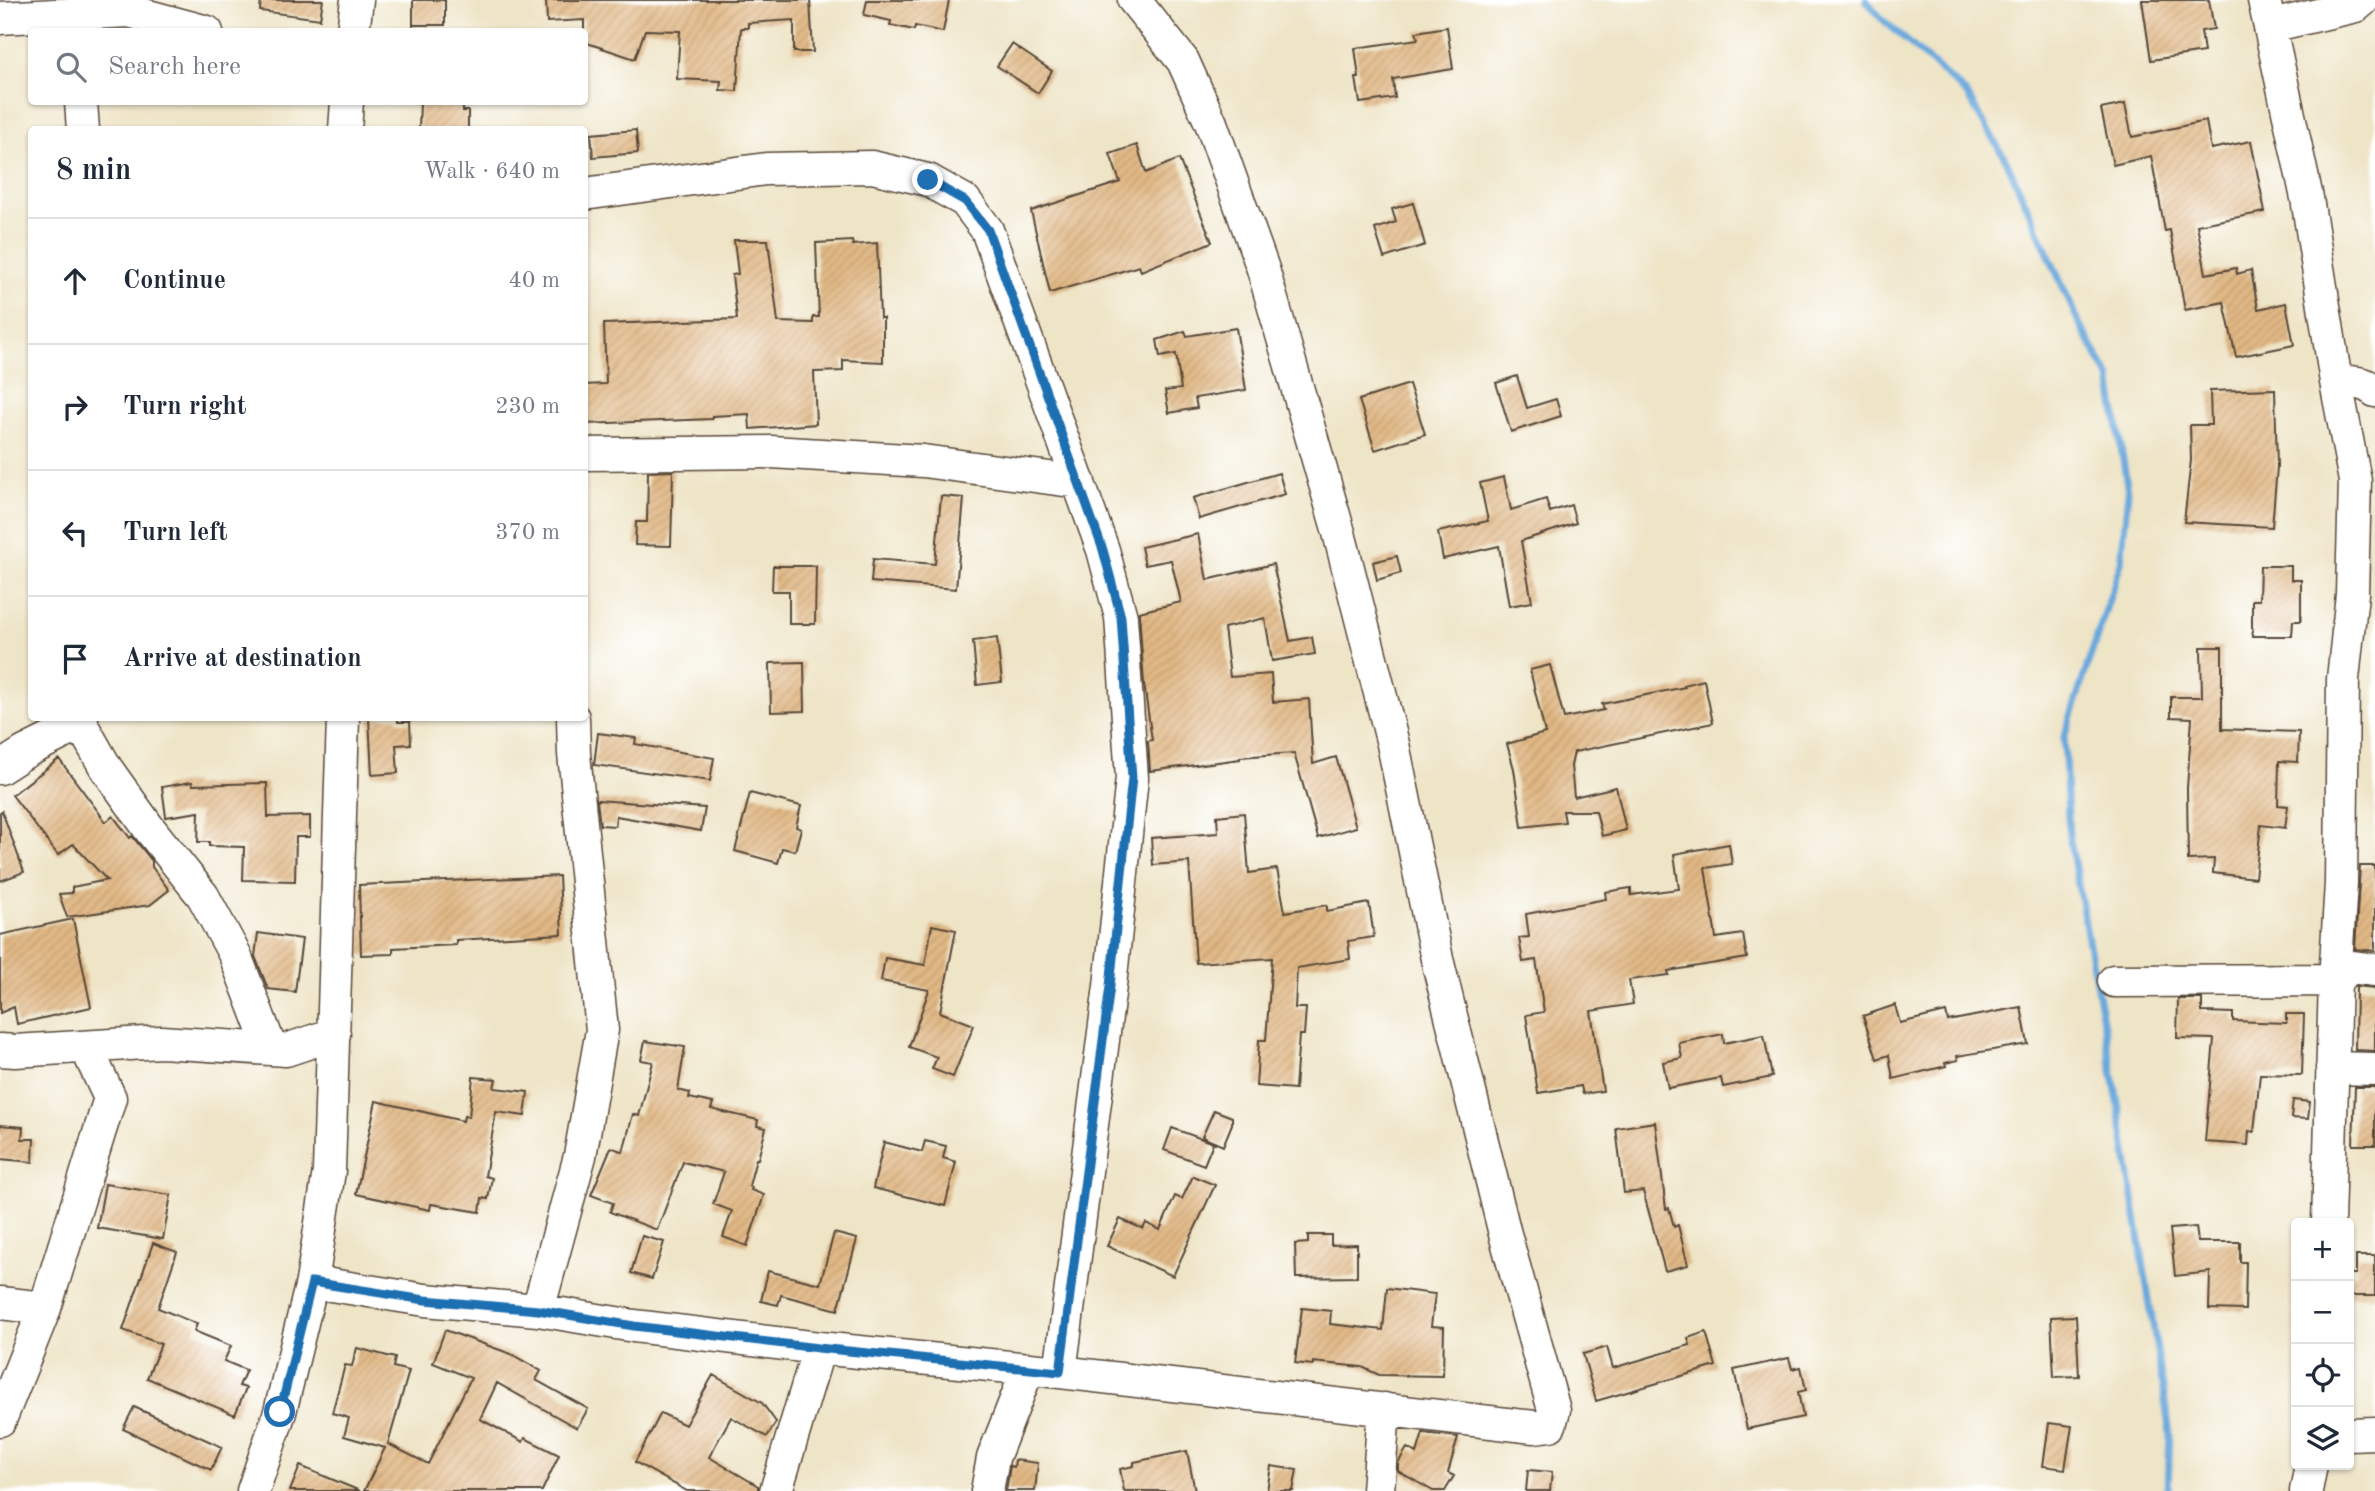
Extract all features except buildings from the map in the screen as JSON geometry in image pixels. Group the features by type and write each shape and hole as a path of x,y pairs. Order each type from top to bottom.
{"street":[{"path":"354,28 357,0"},
{"path":"312,1282 425,1300 538,1310 634,1326 818,1348 1060,1372 1534,1427 1550,1425 1554,1410 1504,1234 1437,959 1393,744 1342,542 1263,269 1210,123 1183,61 1134,0"},
{"path":"2328,1218 2334,980 2341,883 2343,679 2352,594 2355,481 2306,198 2267,13 2356,6 2363,0"},
{"path":"0,18 75,22 129,12 191,28"},
{"path":"81,105 83,126"},
{"path":"345,126 347,105"},
{"path":"588,193 766,169 872,167 928,180 965,201 988,230 1103,550 1121,617 1132,778 1110,986 1060,1372"},
{"path":"2336,382 2355,382 2370,386 2375,391"},
{"path":"588,454 771,452 923,461 1079,482"},
{"path":"0,768 81,721 106,768 148,827 203,896 235,955 278,1050 332,1092"},
{"path":"253,1491 280,1412 312,1282 329,1171 343,721"},
{"path":"538,1310 580,1156 602,1030 574,754 573,721"},
{"path":"2115,981 2334,980 2351,967 2375,970"},
{"path":"0,1050 161,1042 278,1050 334,1034"},
{"path":"0,1420 45,1308 110,1098 86,1047"},
{"path":"2332,1068 2375,1069"},
{"path":"0,1303 45,1308"},
{"path":"776,1491 818,1348"},
{"path":"987,1491 993,1458 1028,1369"},
{"path":"1378,1491 1384,1409"},
{"path":"2354,1434 2375,1433"},
{"path":"2306,1491 2310,1470"}],"waterway":[{"path":"1866,0 1881,18 1966,93 2007,162 2080,325 2110,378 2128,491 2121,563 2064,737 2069,835 2119,1108 2170,1433 2168,1491"}],"route":[{"path":"280,1412 312,1282 425,1300 538,1310 634,1326 818,1348 1060,1372 1110,986 1132,778 1121,617 1103,550 988,230 965,201 928,180"}]}
